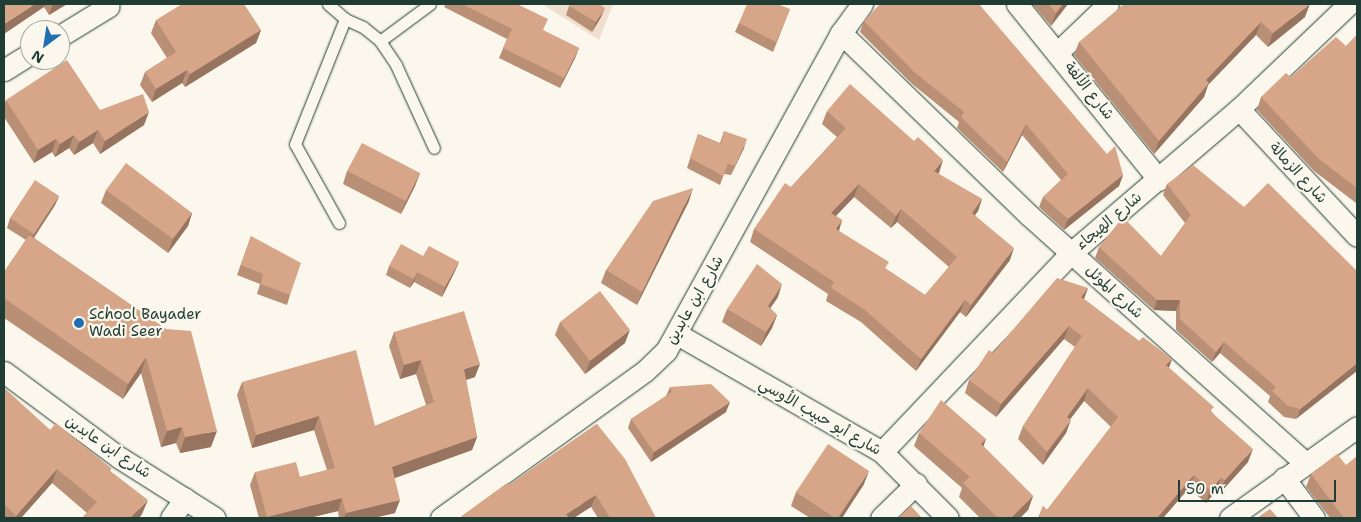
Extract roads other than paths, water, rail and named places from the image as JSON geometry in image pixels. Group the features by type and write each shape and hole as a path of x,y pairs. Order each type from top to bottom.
{"street":[{"name":"شارع ابن عابدين","path":"441,518 645,371 666,351 841,33 862,4"},
{"name":"شارع الألفة","path":"1018,4 1159,180"},
{"path":"1058,52 1108,4"},
{"name":"شارع الهيجاء","path":"882,452 1071,253 1159,180 1239,109 1349,4"},
{"path":"70,30 109,6"},
{"name":"شارع الموئل","path":"841,33 1071,253 1305,463"},
{"path":"4,70 20,60"},
{"name":"شارع الزمالة","path":"1239,109 1357,236"},
{"name":"شارع أبو حبيب الأوسي","path":"677,334 882,452 948,518"},
{"name":"شارع ابن عابدين","path":"4,372 120,458 215,518"},
{"path":"1230,518 1305,463 1357,428"},
{"path":"1284,478 1314,518"},
{"path":"881,518 916,484"},
{"path":"171,518 185,498"}],"lane":[{"path":"328,4 345,20 363,27 380,41 396,66 434,148"},
{"path":"380,41 430,4"},
{"path":"339,223 295,144 345,20"}],"place":[{"name":"School Bayader Wadi Seer","path":"79,323"}]}
